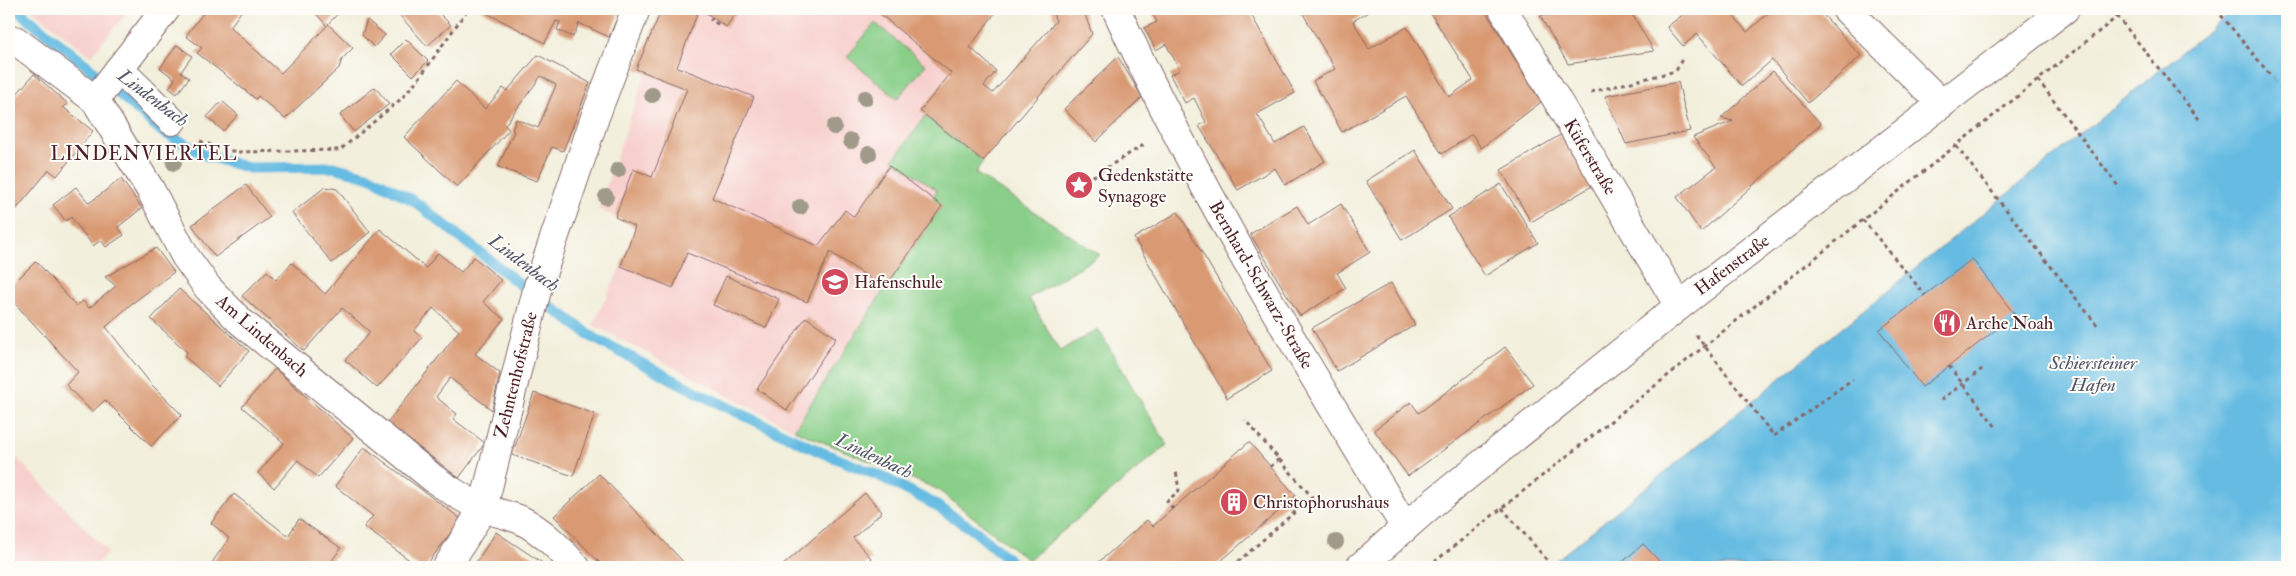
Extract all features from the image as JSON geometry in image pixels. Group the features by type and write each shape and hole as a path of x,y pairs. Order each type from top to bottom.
{"street":[{"path":"166,9 107,84 172,120"},
{"name":"Zehntenhofstraße","path":"446,567 483,508 536,297 595,117 636,9"},
{"name":"Bernhard-Schwarz-Straße","path":"1116,9 1173,127 1240,251 1405,527"},
{"name":"Küferstraße","path":"1502,9 1679,306"},
{"path":"1846,9 1942,104"},
{"name":"Hafenstraße","path":"1360,567 1405,527 1679,306 2065,9"},
{"name":"Am Lindenbach","path":"15,40 107,84 150,188 185,256 208,288 240,321 434,479 483,508 520,520 541,532 576,567"}],"path":[{"path":"172,120 190,135 225,150 240,152 340,150 401,99 420,77 468,9"},
{"path":"1428,567 2127,9"},
{"path":"2216,9 2272,78"},
{"path":"2118,16 2199,119"},
{"path":"713,17 712,20 721,26"},
{"path":"1556,101 1676,71 1682,59"},
{"path":"2038,80 2118,186"},
{"path":"1079,185 1173,127"},
{"path":"1956,146 2097,325"},
{"path":"1862,220 1925,295"},
{"path":"1704,347 1774,436 1853,379"},
{"path":"1949,366 1996,427"},
{"path":"1941,400 1982,369"},
{"path":"1232,567 1312,498 1245,420"},
{"path":"1270,467 1279,459"},
{"path":"1173,509 1167,502 1179,491 1176,470"},
{"path":"1502,508 1553,567"}],"shaded area":[{"path":"31,9 130,9 91,56"},
{"name":"Hafenschule","path":"662,9 990,9 995,13 920,112 983,161 975,173 1100,255 1029,298 1060,351 1098,329 1167,445 1028,560 937,489 794,430 593,325 621,266 635,227 598,209 646,73 636,69"},
{"path":"9,450 108,552 94,567 9,567"}],"green space":[{"path":"875,23 926,65 897,99 847,57"},
{"path":"925,116 983,161 975,173 1100,255 1029,298 1060,351 1098,329 1167,445 1028,560 937,489 794,430 885,288 942,206 933,198 937,190 893,160"}],"water":[{"name":"Schiersteiner Hafen","path":"2235,9 2287,9 2287,567 1548,567"}],"building":[{"path":"206,9 243,9 230,27 281,73 327,26 313,10 315,9 342,9 328,24 353,48 342,59 339,68 285,119 258,96 256,99 197,53 202,48 186,36"},
{"path":"394,9 435,9 451,25 427,46"},
{"path":"479,9 621,9 609,37 579,23 573,37 557,30 560,22 556,21 545,43"},
{"path":"662,9 699,9 677,67 754,97 712,198 818,246 845,210 854,217 889,166 942,206 885,288 830,252 807,302 687,253 673,288 621,266 635,227 615,217 633,169 652,177 687,89 636,69"},
{"path":"701,9 739,9 726,27"},
{"path":"874,9 990,9 995,13 970,47 996,71 984,86 993,93 1056,21 1051,9 1083,9 1092,34 983,161 920,111 951,73"},
{"path":"1150,9 1248,9 1295,93 1257,114 1275,144 1304,127 1325,161 1285,185 1275,168 1238,190 1199,126 1206,122 1194,98 1185,103 1170,75 1180,70 1166,44 1156,50 1144,28 1157,22"},
{"path":"1308,9 1373,9 1353,21 1369,49 1407,27 1449,97 1473,80 1431,14 1438,9 1484,9 1541,102 1481,148 1472,134 1442,154 1406,96 1342,132 1313,81 1335,69 1302,12"},
{"path":"1594,9 1629,9 1654,51 1568,64 1540,16"},
{"path":"1690,9 1728,9 1747,32 1773,9 1818,9 1861,56 1808,103 1772,60 1742,86 1697,34 1683,46 1667,27"},
{"path":"367,20 385,35 374,47 362,35"},
{"path":"406,39 428,61 413,76 391,54"},
{"path":"177,45 192,56 181,72 189,78 177,94 169,88 175,79 160,68"},
{"path":"538,55 590,83 563,151 552,147 537,181 498,167 514,131 512,130 516,119 538,128 556,85 541,76 505,125 509,130 457,187 404,137 456,81 485,109 503,88 507,91"},
{"path":"1118,57 1142,97 1096,142 1064,109"},
{"path":"1773,71 1821,124 1701,232 1677,197 1716,167 1693,137 1733,121 1721,118"},
{"path":"34,74 68,104 63,107 93,131 57,176 49,170 9,218 9,146 13,141 9,138 9,103"},
{"path":"1678,82 1690,131 1626,144 1605,96"},
{"path":"375,87 389,104 354,132 340,115"},
{"path":"222,101 238,115 223,131 207,117"},
{"path":"1562,134 1592,186 1531,222 1501,170"},
{"path":"1415,150 1452,209 1402,240 1366,181"},
{"path":"121,179 142,208 118,227 124,235 106,247 101,240 93,246 71,217 66,221 53,205 76,187 89,203"},
{"path":"1501,184 1538,243 1485,276 1448,217"},
{"path":"246,185 270,217 215,257 192,225"},
{"path":"325,187 337,189 370,232 332,263 292,213"},
{"path":"1341,204 1370,252 1337,273 1346,288 1300,316 1250,234 1297,206 1308,225"},
{"path":"1178,212 1272,371 1227,398 1134,238"},
{"path":"380,229 426,268 438,253 461,272 474,257 501,280 483,302 504,319 475,354 500,373 492,410 450,378 436,397 457,414 453,419 485,443 459,478 387,423 459,331 433,308 414,331 422,338 377,388 345,360 370,332 342,308 304,351 242,296 267,271 276,280 292,263 325,294"},
{"path":"156,248 174,272 130,305 106,327 151,384 182,415 151,446 105,400 92,412 66,385 78,372 9,297 9,288 36,261 76,306 83,301 89,308 116,286 105,277"},
{"name":"Arche Noah","path":"1972,259 2015,315 1922,387 1879,330"},
{"path":"726,276 779,299 766,328 713,305"},
{"path":"1391,283 1415,325 1337,371 1312,328"},
{"path":"179,289 249,351 218,386 184,356 187,352 151,319"},
{"path":"806,317 836,338 787,410 757,389"},
{"path":"1505,347 1533,384 1408,476 1374,430 1411,402 1419,413"},
{"path":"275,369 353,438 318,478 298,460 274,488 258,473 284,443 242,407"},
{"path":"534,393 595,414 573,476 512,455"},
{"name":"Christophorushaus","path":"1249,442 1296,496 1214,567 1093,567 1147,520 1153,526"},
{"path":"364,447 461,519 425,567 419,567 364,527 373,516 335,486"},
{"path":"599,474 688,567 604,567 554,516"},
{"path":"865,493 882,512 853,538 872,559 863,567 781,567"},
{"path":"234,494 288,536 299,519 341,548 327,567 209,567 229,538 211,523"},
{"path":"496,532 544,564 542,567 473,567"},
{"path":"1643,544 1665,567 1617,567"}],"waterway":[{"name":"Lindenbach","path":"16,9 85,64 163,132 205,155 249,168 334,167 370,177 414,201 521,285 594,338 706,397 821,452 882,477 932,503 974,530 1017,567"}],"ferry route":[{"path":"2272,77 2287,97"}],"place":[{"name":"Gedenkstätte Synagoge","path":"1079,185"},
{"name":"Hafenschule","path":"835,282"},
{"name":"Arche Noah","path":"1947,323"},
{"name":"Christophorushaus","path":"1234,502"}],"district":[{"name":"LINDENVIERTEL","path":"144,154"}]}
